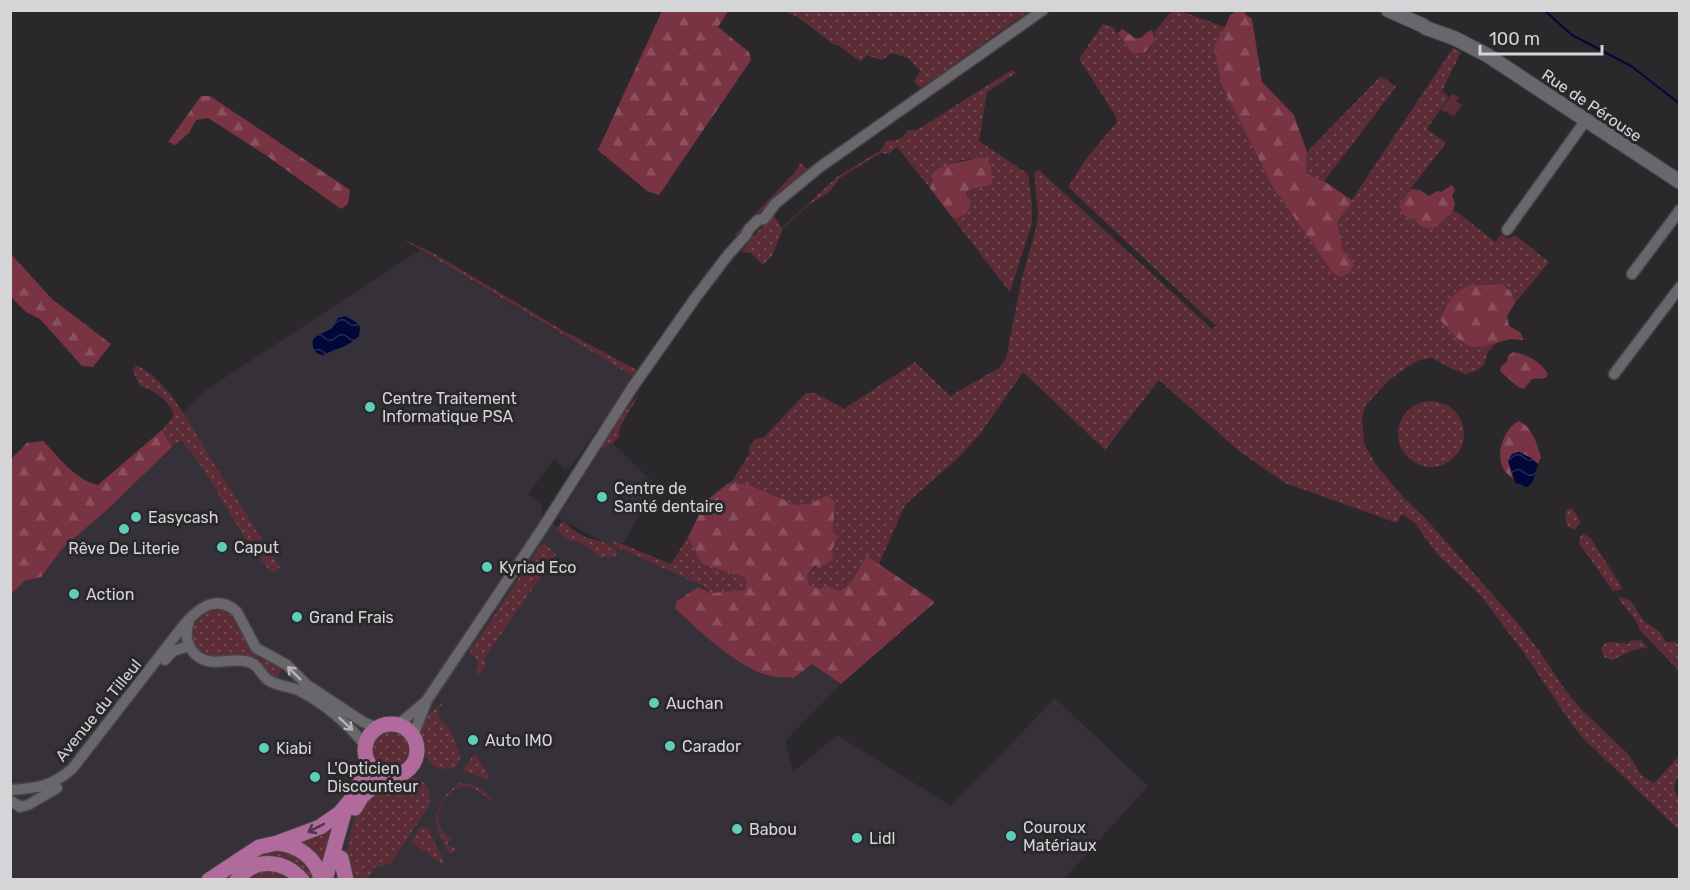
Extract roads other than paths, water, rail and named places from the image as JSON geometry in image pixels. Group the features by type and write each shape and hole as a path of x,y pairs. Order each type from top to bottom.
{"main road":[{"path":"323,879 349,802 366,770 365,745 370,735 378,728 391,724 404,727 413,736 418,750 414,764 404,773 398,776 385,776 372,768 367,761"},
{"path":"334,879 341,858 346,830 353,812 362,796 385,776"},
{"path":"208,879 259,848 320,827 340,813 349,802"},
{"path":"277,843 295,847 308,856 323,879"},
{"path":"341,858 346,879"},
{"path":"237,879 244,870 266,862 290,869 302,879"}],"street":[{"path":"413,736 427,700 542,529 632,388 696,297 758,220 764,219 775,204 820,167 1043,10"},
{"name":"Rue de Pérouse","path":"1388,10 1487,54 1680,182"},
{"path":"1507,230 1586,120"},
{"path":"1632,274 1680,210"},
{"path":"1614,374 1680,287"},
{"name":"Avenue du Tilleul","path":"10,800 20,807 28,805 33,794 72,769 190,618 199,608 212,604 220,604 237,612 256,648 286,665 308,685 363,722 378,728"},
{"path":"190,618 187,639 189,646 198,656 214,663 241,660 252,662 266,679 296,689 321,705 346,724 365,745"},
{"name":"Avenue du Tilleul","path":"10,790 33,794 71,779 167,657 173,651 189,646"},
{"path":"398,725 427,700"}],"water":[{"path":"345,316 360,327 359,336 346,345 323,355 316,352 313,346 314,339 333,327 338,318"},
{"path":"1519,452 1538,464 1533,482 1524,488 1516,484 1508,461 1512,454"}],"waterway":[{"path":"1544,10 1572,35 1631,66 1680,104"}],"place":[{"name":"Centre Traitement Informatique PSA","path":"370,407"},
{"name":"Centre de Santé dentaire","path":"602,497"},
{"name":"Easycash","path":"136,517"},
{"name":"Rêve De Literie","path":"124,529"},
{"name":"Caput","path":"222,547"},
{"name":"Kyriad Eco","path":"487,567"},
{"name":"Action","path":"74,594"},
{"name":"Grand Frais","path":"297,617"},
{"name":"Auchan","path":"654,703"},
{"name":"Auto IMO","path":"473,740"},
{"name":"Carador","path":"670,746"},
{"name":"Kiabi","path":"264,748"},
{"name":"L'Opticien Discounteur","path":"315,777"},
{"name":"Babou","path":"737,829"},
{"name":"Couroux Matériaux","path":"1011,836"},
{"name":"Lidl","path":"857,838"}]}
